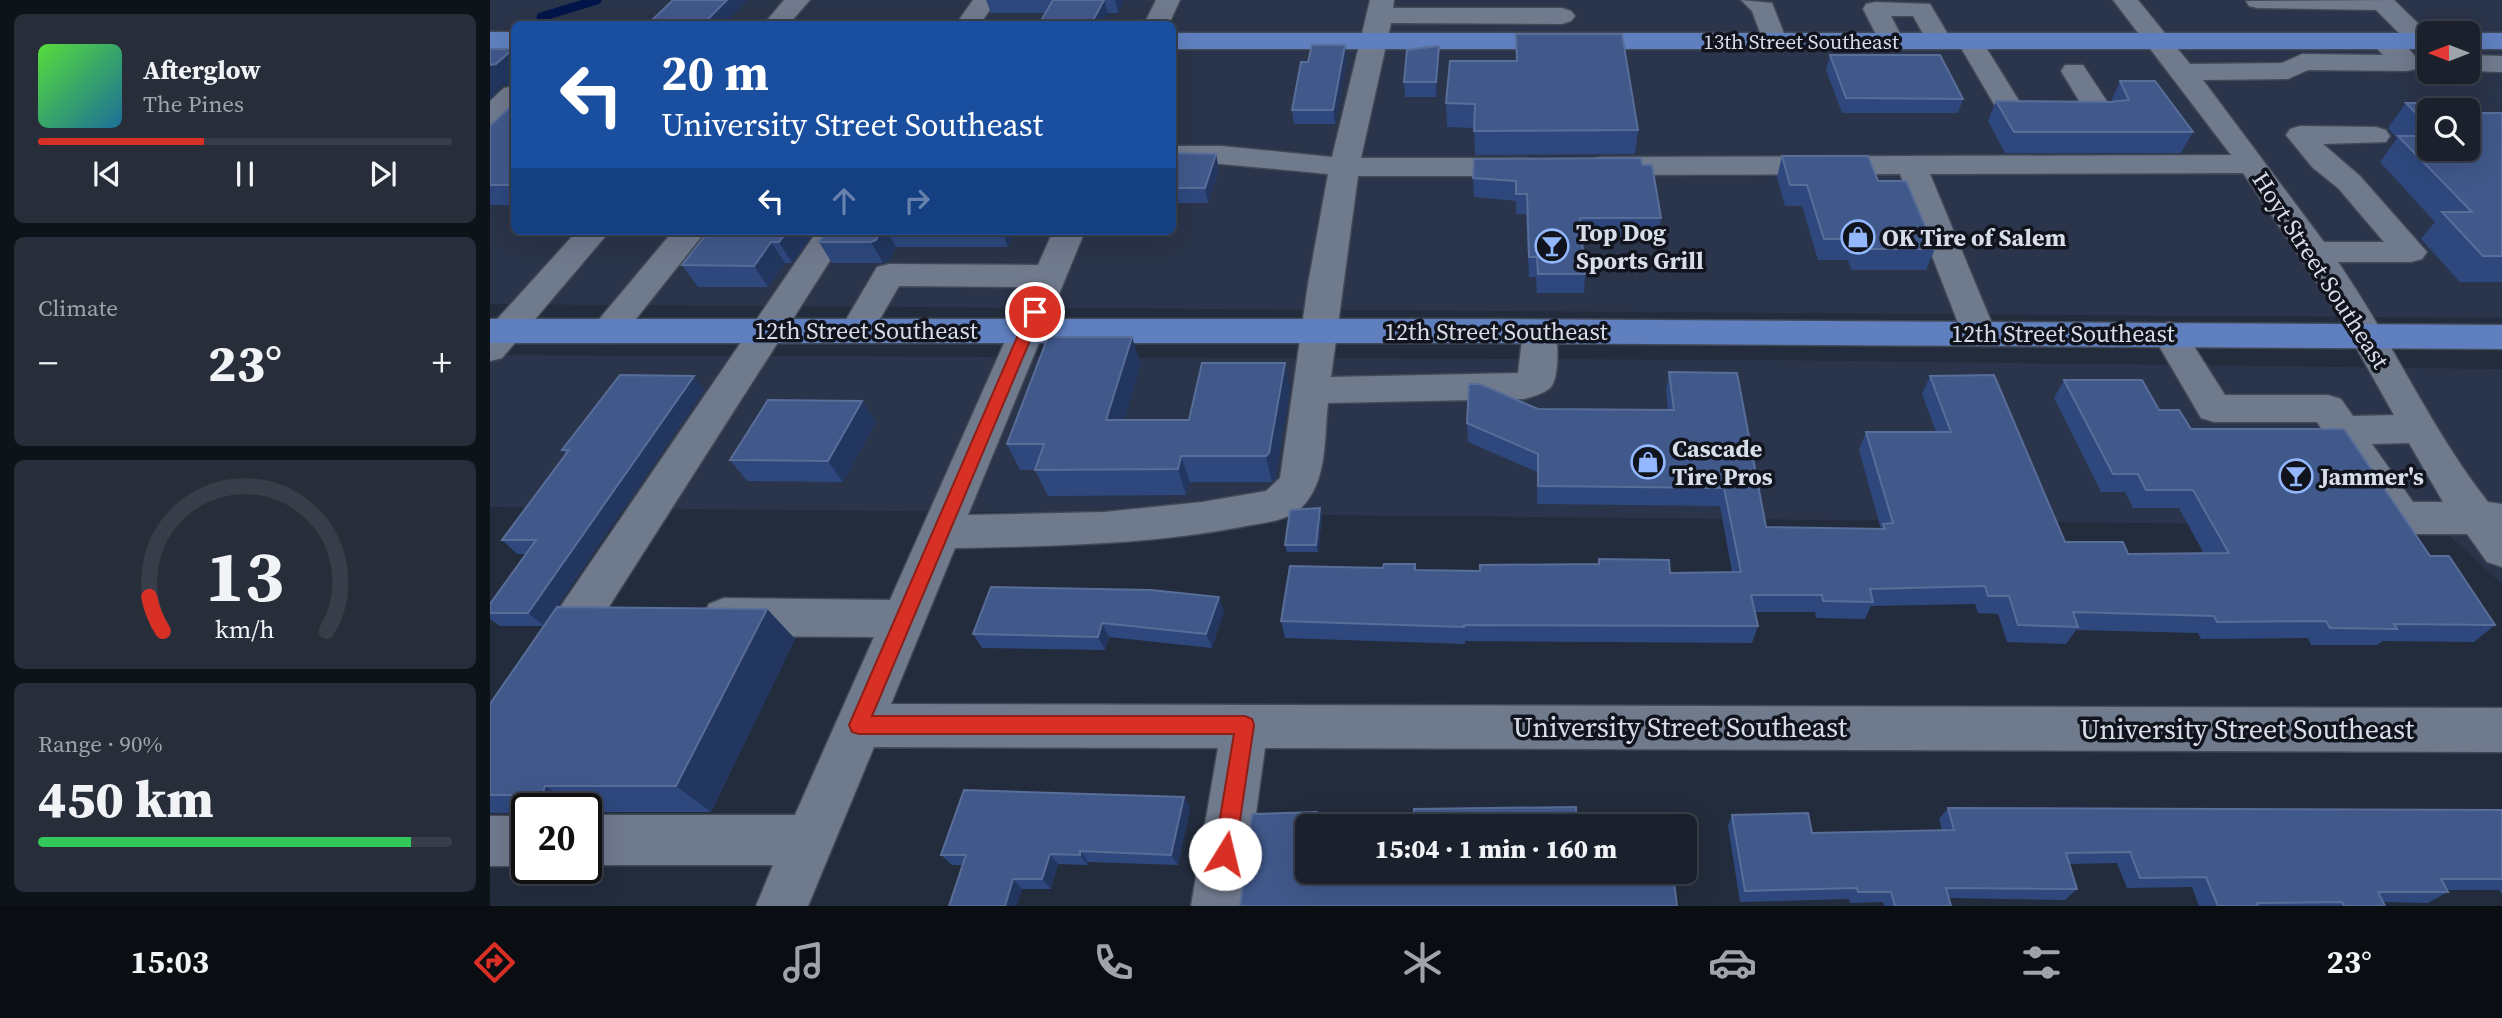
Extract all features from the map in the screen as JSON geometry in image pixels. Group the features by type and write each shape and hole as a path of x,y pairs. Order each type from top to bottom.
{"main road":[{"name":"13th Street Southeast","path":"1176,41 1380,19 1470,28 1774,41 2383,41"},
{"path":"490,40 511,40"},
{"path":"2480,41 2502,41"},
{"name":"12th Street Southeast","path":"495,337 608,331 768,330 2367,334 2502,337"}],"street":[{"path":"779,21 798,0"},
{"path":"970,21 985,0"},
{"path":"1158,21 1168,0"},
{"name":"Hoyt Street Southeast","path":"2125,0 2252,164 2313,252 2367,334 2418,429 2490,517 2502,550"},
{"path":"2257,0 2382,2 2417,46"},
{"path":"2257,0 2293,41"},
{"path":"1758,4 1774,41"},
{"path":"1891,41 1875,9 1918,4 1939,41"},
{"path":"1470,28 1562,16"},
{"path":"941,532 1104,528 1202,517 1273,505 1285,499 1299,483 1317,331 1344,167 1380,19"},
{"path":"1970,41 2012,112 2100,112 2074,71"},
{"path":"2383,41 2417,51"},
{"path":"2182,72 2288,71 2302,62 2417,52"},
{"path":"2480,63 2502,64"},
{"path":"490,116 511,97"},
{"path":"2313,252 2411,252 2349,182 2322,161 2300,135 2376,136"},
{"path":"1176,155 1221,155 1344,167 2252,164"},
{"path":"1911,165 1979,333"},
{"path":"495,337 590,235"},
{"path":"608,331 687,235"},
{"path":"534,683 598,616 768,330 830,235"},
{"path":"782,906 1067,235"},
{"path":"857,330 889,275 1050,276"},
{"path":"1311,390 1524,386 1537,379 1540,332"},
{"path":"2169,334 2214,408 2328,410 2402,518 2490,517"},
{"path":"2341,430 2418,429"},
{"path":"687,617 904,619"},
{"name":"University Street Southeast","path":"859,725 2502,730"},
{"path":"1217,906 1245,725"},
{"path":"602,841 810,840"},
{"path":"490,841 511,841"}],"shaded area":[{"path":"490,0 2502,0 2502,318 490,304"},
{"path":"490,355 1776,360 2502,369 2502,584 2439,526 490,507"}],"building":[{"path":"673,0 727,0 706,21 651,21"},
{"path":"1053,0 1104,0 1093,21 1041,21"},
{"path":"1516,34 1622,34 1638,130 1474,131 1475,104 1446,103 1450,61 1517,61"},
{"path":"1312,45 1345,45 1333,110 1292,110 1301,62 1308,62"},
{"path":"1439,46 1436,82 1404,82 1407,50"},
{"path":"490,49 511,49 496,64 490,65"},
{"path":"1830,55 1940,55 1963,99 1846,98"},
{"path":"2120,81 2155,81 2193,132 2014,132 1996,101 2129,100"},
{"path":"2406,103 2417,103 2417,114"},
{"path":"511,106 511,185 490,185 490,126"},
{"path":"2480,113 2502,113 2502,256 2483,256 2442,212 2472,212 2422,161 2480,161"},
{"path":"2398,136 2417,136 2417,156"},
{"path":"1176,153 1216,154 1205,188 1176,188"},
{"path":"1782,156 1868,156 1878,181 1906,181 1935,249 1858,249 1854,239 1824,239 1807,185 1790,185"},
{"path":"1641,158 1642,165 1652,165 1661,218 1580,218 1585,274 1538,274 1537,257 1529,257 1527,194 1516,194 1516,181 1473,178 1474,159"},
{"path":"706,235 784,235 779,242 771,242 754,266 682,265"},
{"path":"823,235 879,235 871,242 819,242"},
{"path":"1048,337 1132,337 1106,420 1189,420 1202,363 1285,363 1269,453 1266,456 1181,456 1178,469 1035,470 1044,444 1007,444"},
{"path":"1669,372 1737,373 1766,527 1885,529 1883,524 1893,523 1866,432 1951,432 1930,376 1994,375 2065,542 2123,542 2128,554 2229,553 2193,490 2146,490 2138,474 2113,474 2064,380 2142,380 2159,410 2179,410 2191,429 2344,429 2430,556 2449,556 2495,625 2394,624 2397,629 2330,628 2326,621 2217,622 2214,616 2073,612 2078,627 2018,625 2009,596 1988,596 1985,586 1870,589 1873,602 1823,601 1822,595 1751,595 1758,626 1464,627 1281,621 1290,566 1383,568 1384,564 1415,564 1415,570 1480,571 1480,565 1599,564 1599,559 1669,560 1670,573 1741,572 1724,488 1538,486 1538,454 1467,423 1469,384 1480,384 1538,409 1674,410"},
{"path":"620,375 694,376 528,613 490,613 490,604 536,540 502,540 569,450 562,450"},
{"path":"768,400 862,401 828,461 730,460"},
{"path":"1320,508 1316,545 1285,545 1290,510"},
{"path":"991,587 1151,590 1219,597 1206,634 1102,623 1098,637 973,634"},
{"path":"557,607 767,609 676,786 545,786 543,793 490,795 490,704"},
{"path":"964,790 1184,797 1171,855 1080,851 1080,855 1050,854 1042,879 1013,879 1005,906 949,906 966,855 941,855"},
{"path":"1576,807 1576,813 1668,814 1414,814 1414,809"},
{"path":"1948,808 2502,810 2502,879 2441,879 2448,892 2378,892 2385,906 2344,906 2342,902 2218,906 2206,877 2140,878 2130,852 2066,853 2077,889 1946,888 1951,906 1895,906 1891,892 1858,892 1857,888 1745,891 1732,815 1808,813 1812,833 1954,830"},
{"path":"1317,812 1295,814 1295,884 1674,884 1677,906 1240,906 1252,814"}],"waterway":[{"path":"541,17 597,0"}],"place":[{"name":"OK Tire of Salem","path":"1858,237"},
{"name":"Top Dog Sports Grill","path":"1552,246"},
{"name":"Cascade Tire Pros","path":"1648,462"},
{"name":"Jammer's","path":"2296,476"}],"route":[{"path":"1035,312 859,725 1245,725 1225,854"}]}
